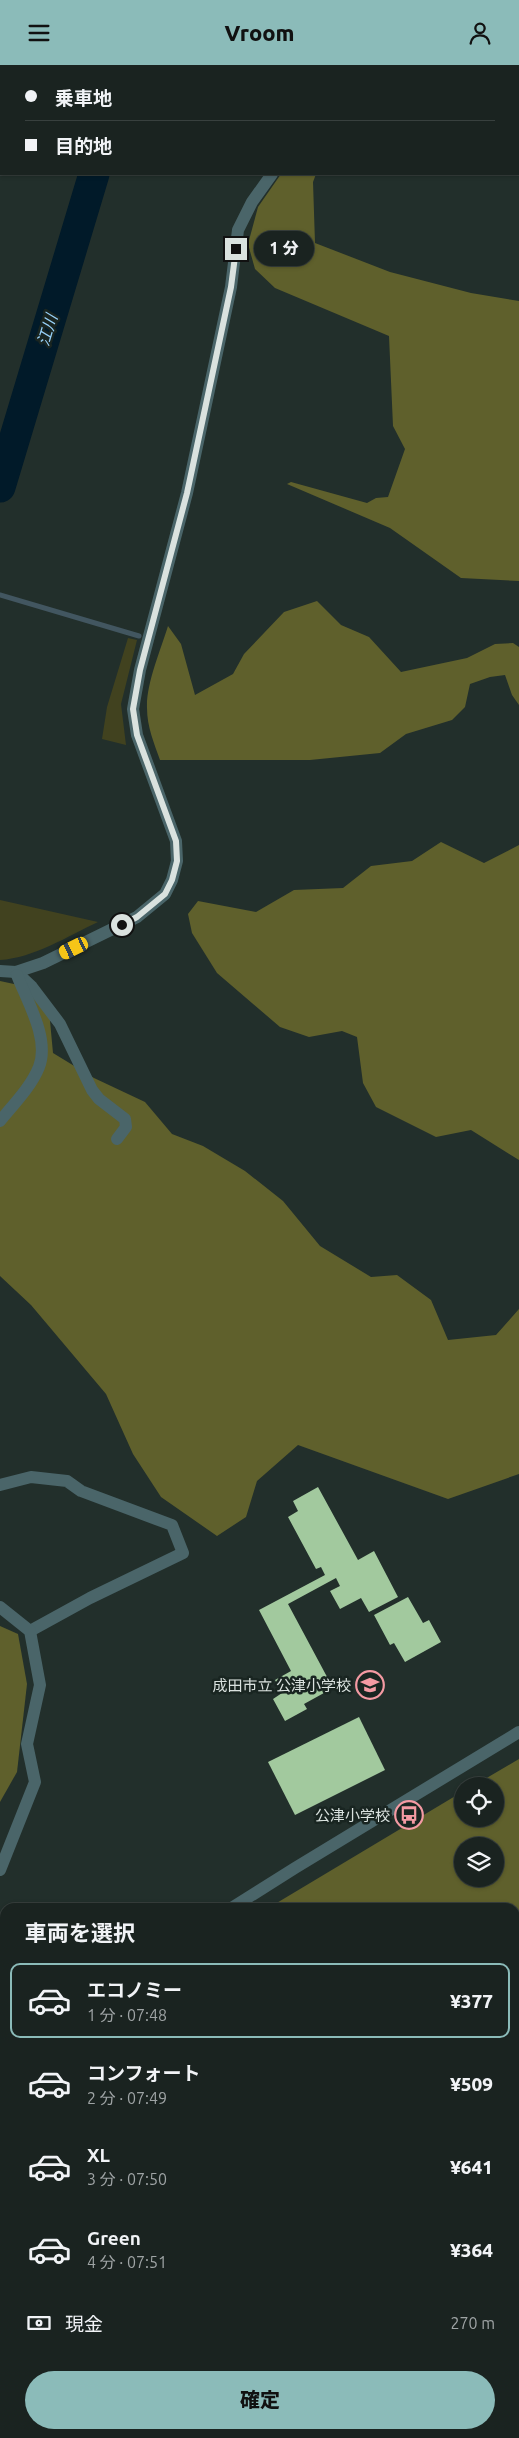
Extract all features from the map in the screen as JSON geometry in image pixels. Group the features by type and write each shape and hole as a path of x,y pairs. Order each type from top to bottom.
{"street":[{"path":"0,971 16,972 43,963 137,917 160,899 172,880 177,861 176,841 137,735 133,709 140,670 187,493 231,287 238,230 252,201 271,175"},
{"path":"0,1121 38,1069 41,1059 40,1036 16,972"},
{"path":"16,972 32,987 60,1024 92,1090 99,1099 125,1119 126,1127 117,1139"},
{"path":"0,1485 30,1477 67,1481 81,1491 172,1525 183,1553 90,1598 30,1631"},
{"path":"0,1607 30,1631 40,1685 27,1744 35,1781 0,1870"},
{"path":"239,1903 519,1733"}],"green space":[{"path":"128,638 137,640 121,704 126,745 102,739 107,707"},
{"path":"0,900 98,922 38,951 0,960"}],"shaded area":[{"path":"280,175 316,175 313,182 315,243 390,272 471,293 519,301 519,581 461,578 390,528 287,484 291,482 367,503 376,498 388,497 405,449 393,426 389,336 275,288 255,269 248,244 258,207"},
{"path":"317,601 341,625 369,637 401,672 467,658 495,644 513,643 519,647 519,705 512,695 505,675 490,677 470,684 465,707 452,720 406,734 380,753 310,760 160,760 147,715 147,699 151,678 168,626 181,644 195,695 233,674 244,654 284,612"},
{"path":"441,842 484,863 519,845 519,1160 471,1130 436,1137 376,1107 363,1083 357,1037 342,1031 309,1037 280,1027 217,973 192,933 188,914 198,901 256,912 294,890 343,888 371,866 412,861"},
{"path":"0,981 28,987 49,1010 53,1053 94,1078 145,1102 172,1134 203,1146 245,1171 283,1201 320,1246 371,1277 397,1275 431,1300 448,1340 496,1335 519,1309 519,1474 448,1499 298,1445 257,1481 246,1517 217,1536 161,1497 133,1454 106,1394 31,1305 0,1276"},
{"path":"0,1626 18,1634 27,1684 17,1772 0,1802"},
{"path":"519,1759 519,1903 277,1903 454,1797 454,1827 504,1827 504,1777 488,1777"}],"building":[{"path":"318,1487 358,1560 374,1551 398,1597 369,1612 361,1598 340,1609 330,1591 340,1586 336,1578 288,1604 333,1688 304,1704 307,1709 285,1721 273,1699 282,1693 275,1680 291,1671 259,1610 325,1575 321,1567 316,1569 288,1517 298,1511 293,1501"},
{"path":"408,1597 423,1623 429,1620 441,1642 405,1662 394,1643 390,1645 374,1615"},
{"path":"359,1717 385,1770 295,1815 268,1762"}],"waterway":[{"name":"江川","path":"0,487 94,175"},
{"path":"0,595 139,636"}],"place":[{"name":"成田市立 公津小学校","path":"370,1685"},
{"name":"公津小学校","path":"409,1815"}],"route":[{"path":"122,925 137,917 165,894 172,880 177,861 176,841 137,735 133,709 140,670 187,493 231,287 236,249"}]}
